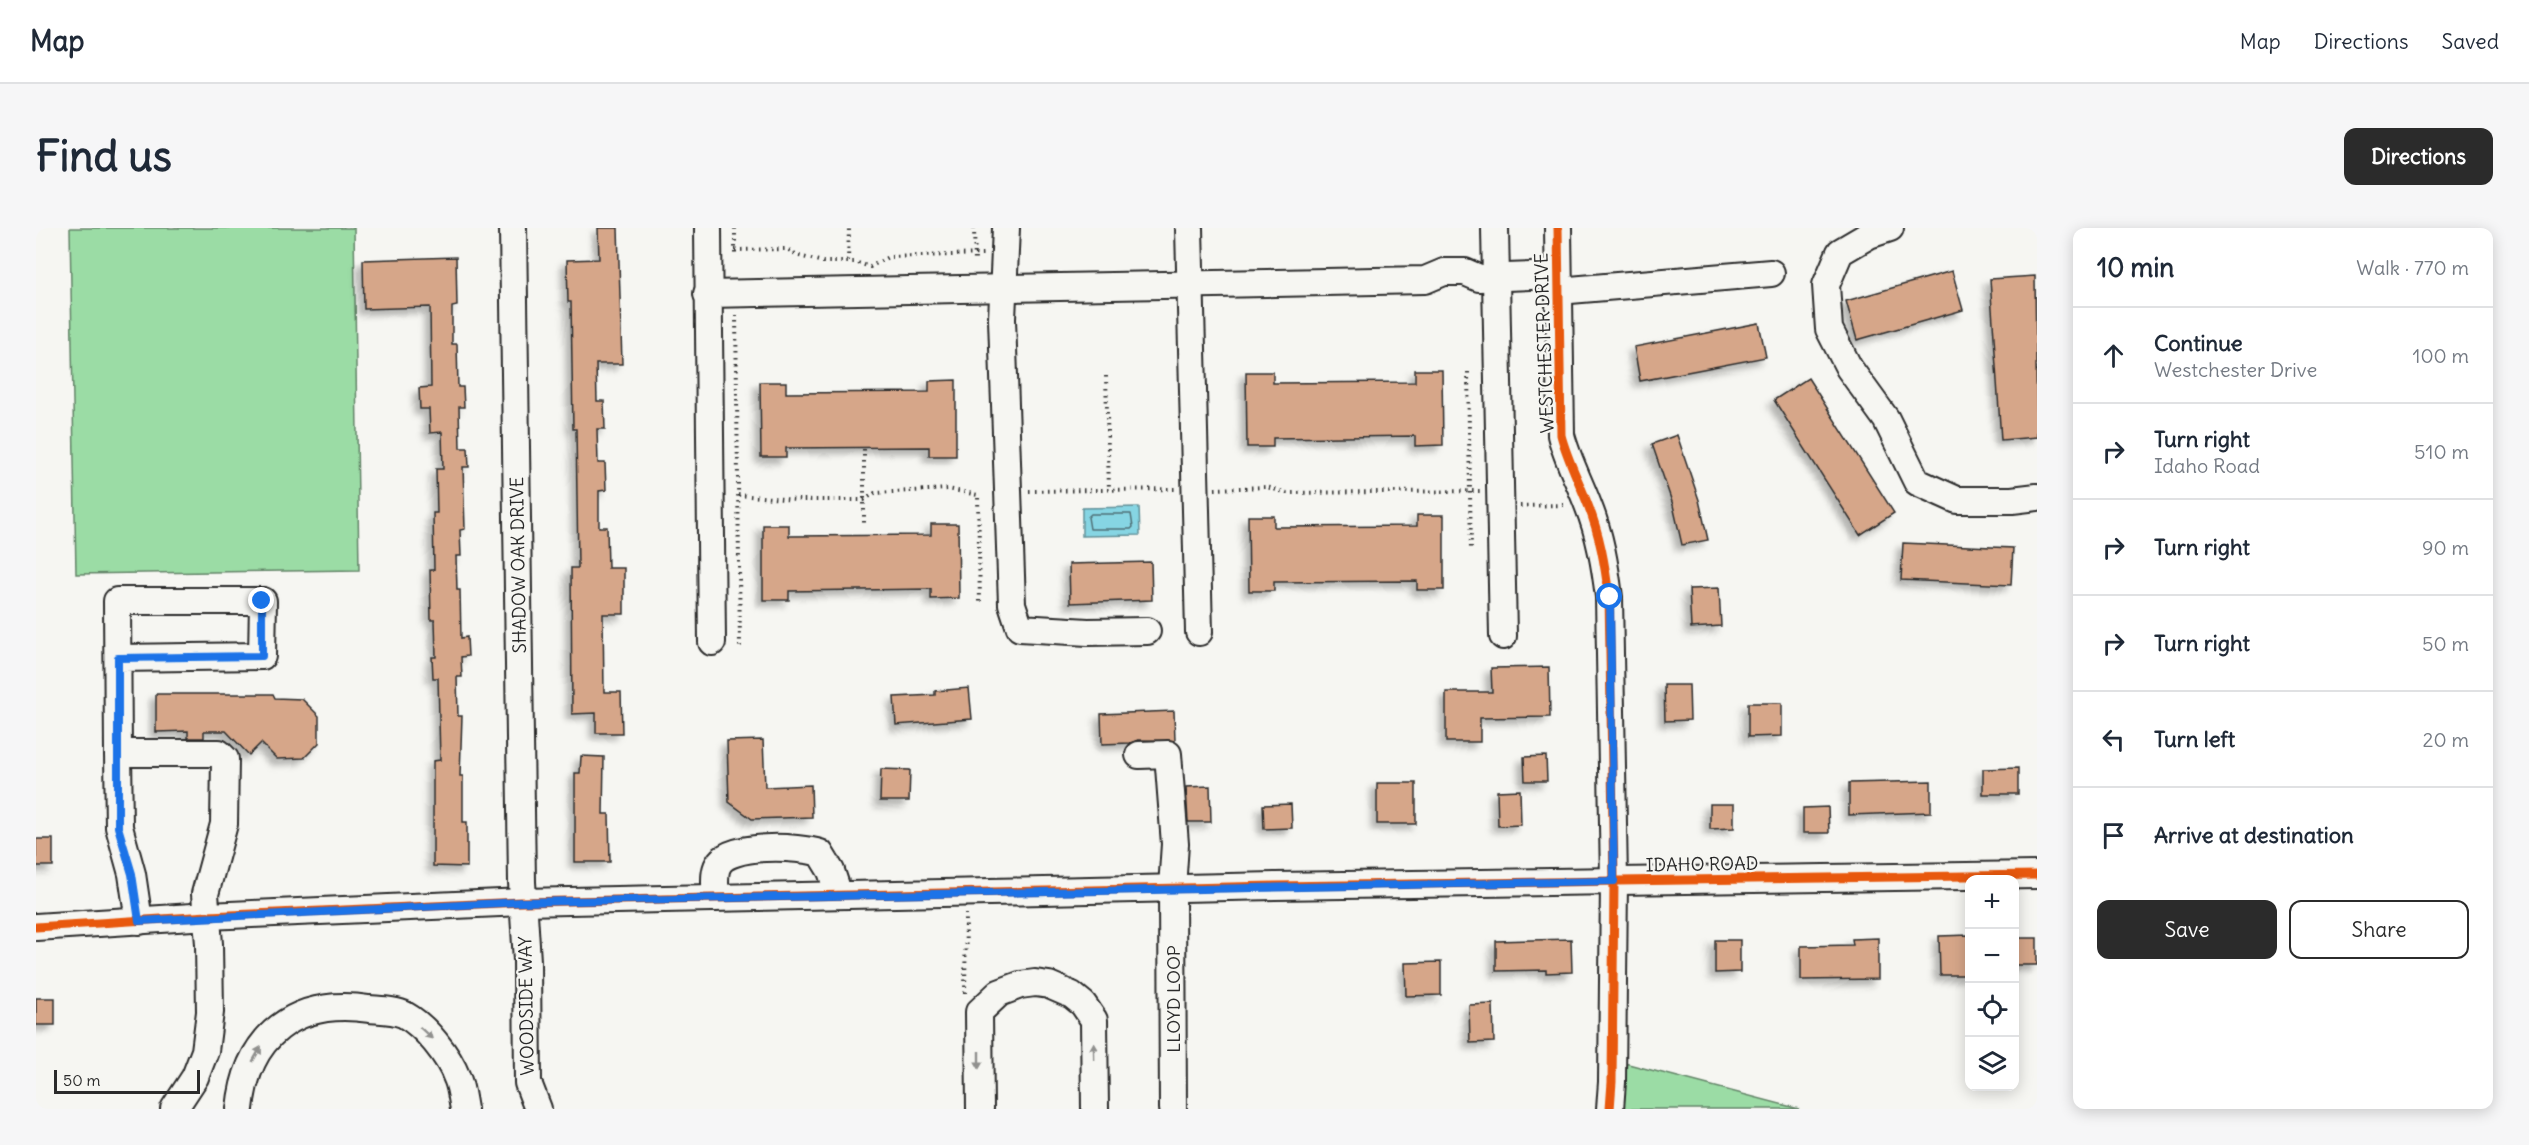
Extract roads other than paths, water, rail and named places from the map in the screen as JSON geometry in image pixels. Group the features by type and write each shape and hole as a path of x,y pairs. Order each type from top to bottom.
{"street":[{"name":"SHADOW OAK DRIVE","path":"513,228 522,902"},
{"path":"708,228 712,642"},
{"path":"1006,228 1002,288 1007,494 1012,604 1020,628 1088,633 1147,631"},
{"path":"1190,228 1199,632"},
{"path":"1495,228 1488,278 1501,498 1503,636"},
{"name":"WESTCHESTER DRIVE","path":"1558,228 1561,435 1566,453 1588,504 1605,561 1610,597 1614,881 1610,1109"},
{"path":"1890,228 1869,235 1840,252 1826,285 1829,329 1849,368 1886,419 1917,482 1957,500 2012,500 2037,497"},
{"path":"707,294 1425,280 1445,289 1459,290 1488,278 1558,283 1771,273"},
{"path":"118,658 262,656 262,601 117,601 118,827 132,874 139,921"},
{"path":"118,753 219,753 225,759 224,824 205,894 208,916 210,1012 205,1051 195,1077 174,1109"},
{"name":"LLOYD LOOP","path":"1139,755 1168,754 1175,844 1172,888 1173,1109"},
{"path":"715,898 716,868 722,859 738,850 808,849 820,853 831,871 839,895"},
{"name":"IDAHO ROAD","path":"36,927 208,916 522,902 1172,888 2037,875"},
{"name":"WOODSIDE WAY","path":"522,902 527,961 528,1083 538,1109"},
{"path":"980,1109 979,1012 999,993 1035,982 1049,985 1072,995 1083,1004 1094,1020 1095,1109"},
{"path":"240,1109 242,1088 255,1053 271,1033 300,1014 347,1006 404,1013 431,1036 457,1077 464,1109"}],"water":[{"path":"1139,507 1140,535 1082,536 1082,508"}]}
